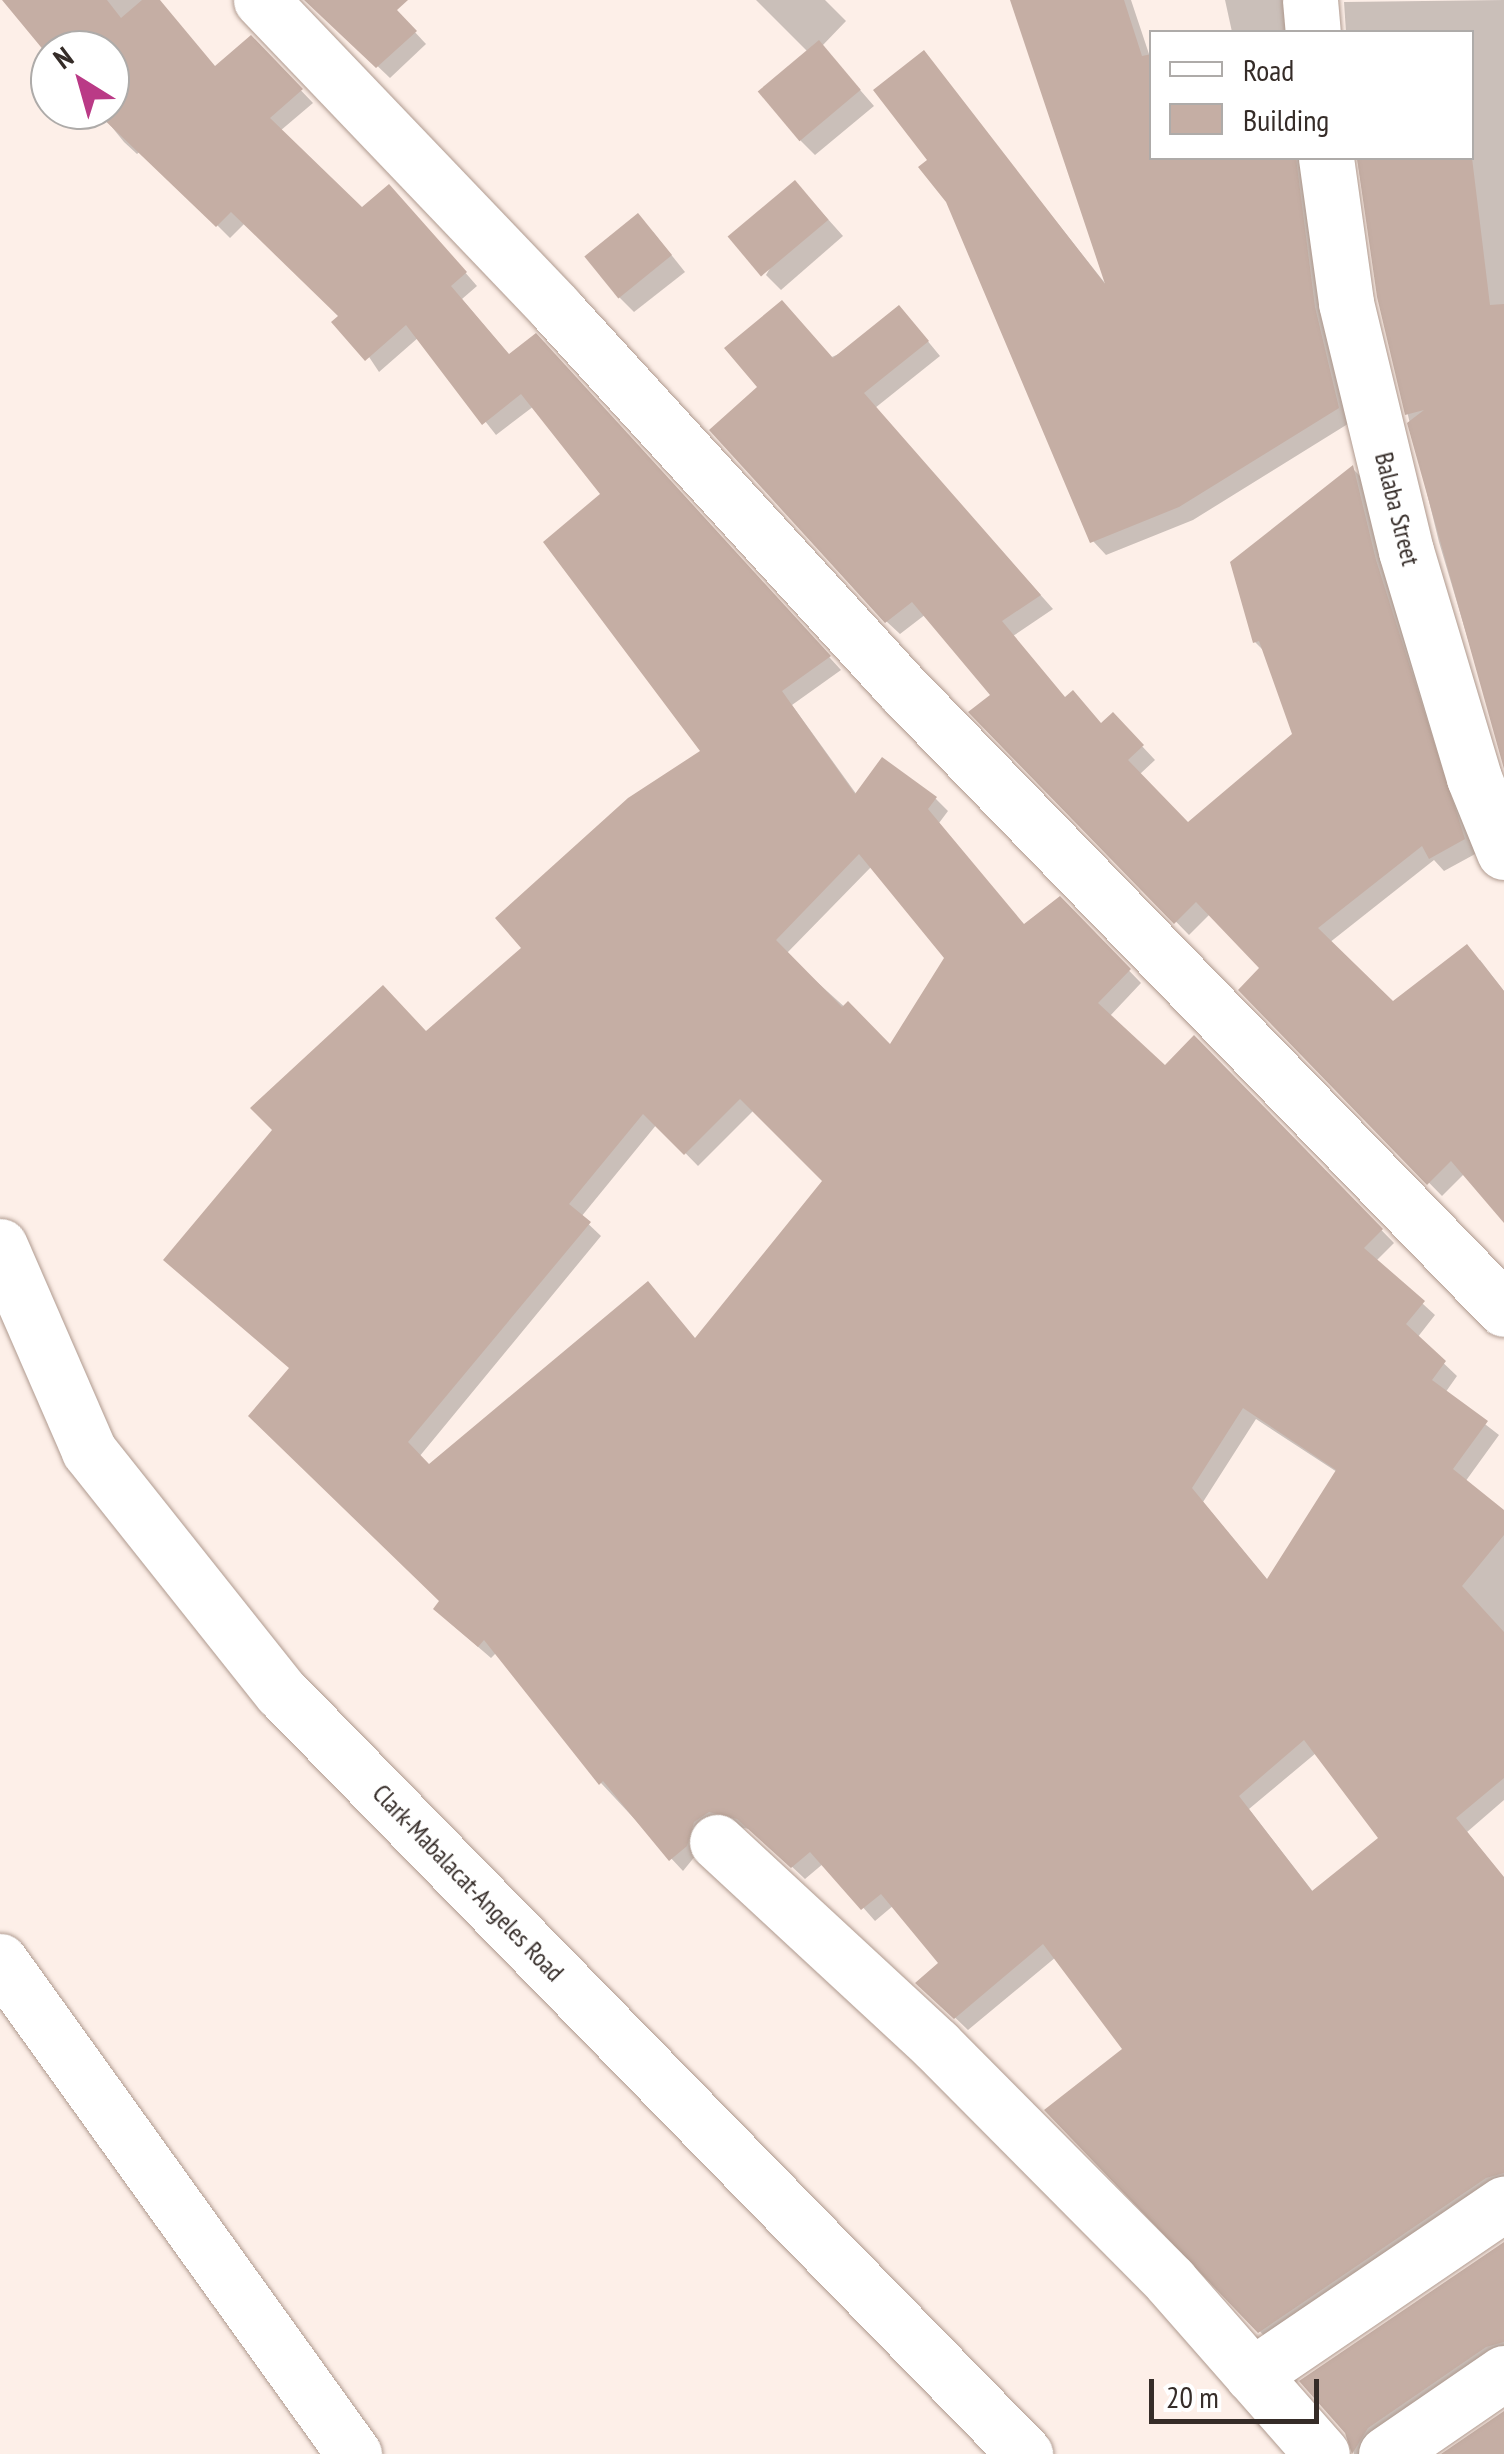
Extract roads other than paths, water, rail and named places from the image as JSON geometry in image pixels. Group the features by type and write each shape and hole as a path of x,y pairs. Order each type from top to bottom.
{"street":[{"path":"261,0 556,308 900,686 1504,1309"},
{"path":"1310,0 1314,30"},
{"name":"Balaba Street","path":"1326,160 1346,303 1406,551 1474,778 1504,852"},
{"name":"Clark-Mabalacat-Angeles Road","path":"0,1246 89,1451 257,1664 1026,2454"},
{"path":"717,1842 936,2045 1170,2281 1322,2454"},
{"path":"0,1960 354,2454"},
{"path":"1252,2375 1504,2204"},
{"path":"1386,2454 1504,2373"}]}
